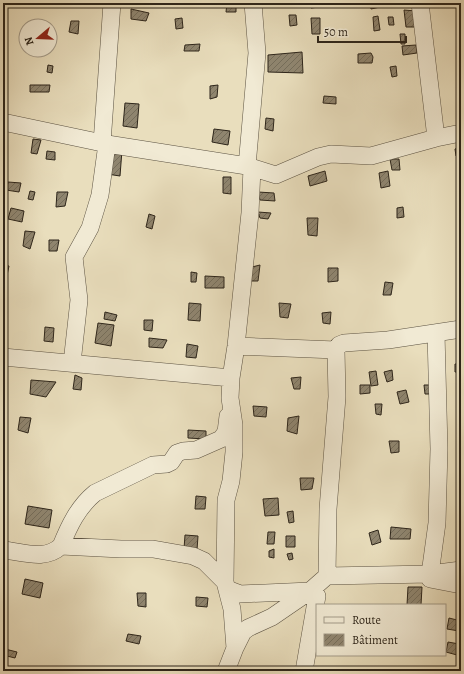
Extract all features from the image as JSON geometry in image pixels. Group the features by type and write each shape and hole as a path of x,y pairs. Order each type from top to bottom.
{"street":[{"path":"72,363 79,300 74,257 90,228 100,195 105,143 112,3"},
{"path":"3,550 46,555 53,553 61,546 70,525 81,508 95,492 153,465 172,462 177,453 196,450 224,437 228,426 231,378 236,346 251,198 250,167 257,53 253,3"},
{"path":"420,3 436,138"},
{"path":"3,122 105,143 250,167 273,175"},
{"path":"251,198 263,180 318,157 331,154 371,156 436,138 461,134"},
{"path":"327,576 328,510 337,397 336,350 339,345 344,343 388,340 461,329"},
{"path":"426,574 437,523 439,449 436,333"},
{"path":"236,346 336,350"},
{"path":"3,357 231,378"},
{"path":"230,398 234,425 234,452 231,481 226,500 226,586 234,622 235,648"},
{"path":"61,546 153,549 193,556 204,561 226,586 240,594 310,591 315,593 317,596 304,671"},
{"path":"226,671 243,632 248,628 272,617 310,591 327,576 426,574 461,570"},
{"path":"426,574 432,580 461,585"}],"building":[{"path":"227,3 236,3 236,12 226,12"},
{"path":"311,3 319,3 319,7 311,8"},
{"path":"370,3 380,3 380,7 371,9"},
{"path":"131,9 149,13 146,21 131,19"},
{"path":"404,10 416,11 415,27 406,27"},
{"path":"289,15 296,15 297,25 290,26"},
{"path":"378,16 380,30 374,31 373,17"},
{"path":"388,17 393,17 394,25 389,25"},
{"path":"182,18 183,28 176,29 175,19"},
{"path":"311,18 320,18 320,34 312,34"},
{"path":"71,21 79,21 78,34 69,32"},
{"path":"400,34 405,34 405,44 401,44"},
{"path":"200,44 199,51 184,51 185,45"},
{"path":"416,45 417,53 403,55 402,46"},
{"path":"302,52 303,73 268,72 268,55"},
{"path":"371,53 373,57 372,63 358,63 358,54"},
{"path":"48,65 53,66 52,73 47,72"},
{"path":"396,66 397,76 392,77 390,67"},
{"path":"30,85 50,85 49,92 30,92"},
{"path":"218,85 217,97 210,99 210,86"},
{"path":"324,96 336,97 336,104 323,103"},
{"path":"125,103 139,104 137,128 123,126"},
{"path":"266,118 274,119 273,131 265,129"},
{"path":"214,129 230,131 228,145 212,142"},
{"path":"33,139 41,140 37,154 31,153"},
{"path":"461,147 461,155 456,156 455,149"},
{"path":"110,149 122,150 120,176 107,174"},
{"path":"47,151 55,152 55,160 46,159"},
{"path":"390,159 399,159 400,170 392,170"},
{"path":"325,171 327,181 310,186 308,176"},
{"path":"388,171 390,186 381,188 379,173"},
{"path":"223,177 231,177 231,194 223,193"},
{"path":"8,182 21,183 19,192 6,190"},
{"path":"30,191 35,192 33,200 28,199"},
{"path":"57,192 68,192 65,206 56,207"},
{"path":"258,192 274,193 275,201 260,200"},
{"path":"403,207 404,217 397,218 397,208"},
{"path":"11,208 24,211 22,222 8,219"},
{"path":"258,212 271,213 268,219 260,218"},
{"path":"149,214 155,216 152,229 146,227"},
{"path":"307,218 318,218 317,236 308,235"},
{"path":"25,231 35,232 30,249 23,246"},
{"path":"49,240 59,240 57,251 49,251"},
{"path":"3,265 9,266 6,280 3,279"},
{"path":"260,265 258,281 250,281 248,268"},
{"path":"328,268 338,268 338,281 328,282"},
{"path":"191,272 197,273 196,282 191,282"},
{"path":"205,276 224,277 224,288 205,288"},
{"path":"385,282 393,283 391,295 383,295"},
{"path":"189,303 201,304 200,321 188,320"},
{"path":"279,303 291,304 288,318 280,317"},
{"path":"105,312 117,315 115,321 104,319"},
{"path":"331,312 330,324 323,323 322,313"},
{"path":"144,320 153,320 152,331 144,330"},
{"path":"98,323 114,325 111,346 95,343"},
{"path":"45,327 54,328 53,342 44,341"},
{"path":"149,338 167,340 163,348 149,347"},
{"path":"187,344 198,346 196,358 186,357"},
{"path":"455,364 461,364 461,372 455,372"},
{"path":"457,366 461,366 461,372 457,372"},
{"path":"392,370 393,380 387,382 384,372"},
{"path":"376,371 378,385 371,386 369,372"},
{"path":"75,375 82,378 81,390 73,389"},
{"path":"301,377 300,389 294,389 291,378"},
{"path":"31,380 56,382 46,397 30,394"},
{"path":"360,385 370,385 370,393 360,394"},
{"path":"424,385 430,385 431,394 425,394"},
{"path":"406,390 409,402 400,404 397,392"},
{"path":"375,404 382,404 381,415 376,414"},
{"path":"253,406 267,407 266,417 254,416"},
{"path":"299,416 297,434 287,431 288,418"},
{"path":"20,417 31,418 28,433 18,430"},
{"path":"188,430 206,431 206,439 188,438"},
{"path":"389,441 399,441 399,452 391,453"},
{"path":"300,478 314,478 312,489 301,490"},
{"path":"196,496 206,497 205,509 195,509"},
{"path":"278,498 279,515 265,516 263,499"},
{"path":"28,506 52,510 49,528 25,524"},
{"path":"293,511 294,522 289,523 287,512"},
{"path":"391,527 411,529 410,539 390,539"},
{"path":"378,530 381,542 372,545 369,533"},
{"path":"268,532 275,532 274,544 267,544"},
{"path":"185,535 198,536 197,550 184,549"},
{"path":"286,536 295,536 295,547 286,547"},
{"path":"274,549 274,558 269,557 269,551"},
{"path":"292,553 293,559 289,560 287,554"},
{"path":"25,579 43,583 40,598 22,594"},
{"path":"408,587 422,587 421,604 407,604"},
{"path":"137,593 146,593 146,607 138,606"},
{"path":"196,597 208,598 207,607 196,606"},
{"path":"449,618 461,621 459,631 447,629"},
{"path":"128,634 141,636 139,644 126,641"},
{"path":"448,642 459,644 457,655 446,652"},
{"path":"5,649 17,652 15,658 3,655"}]}
